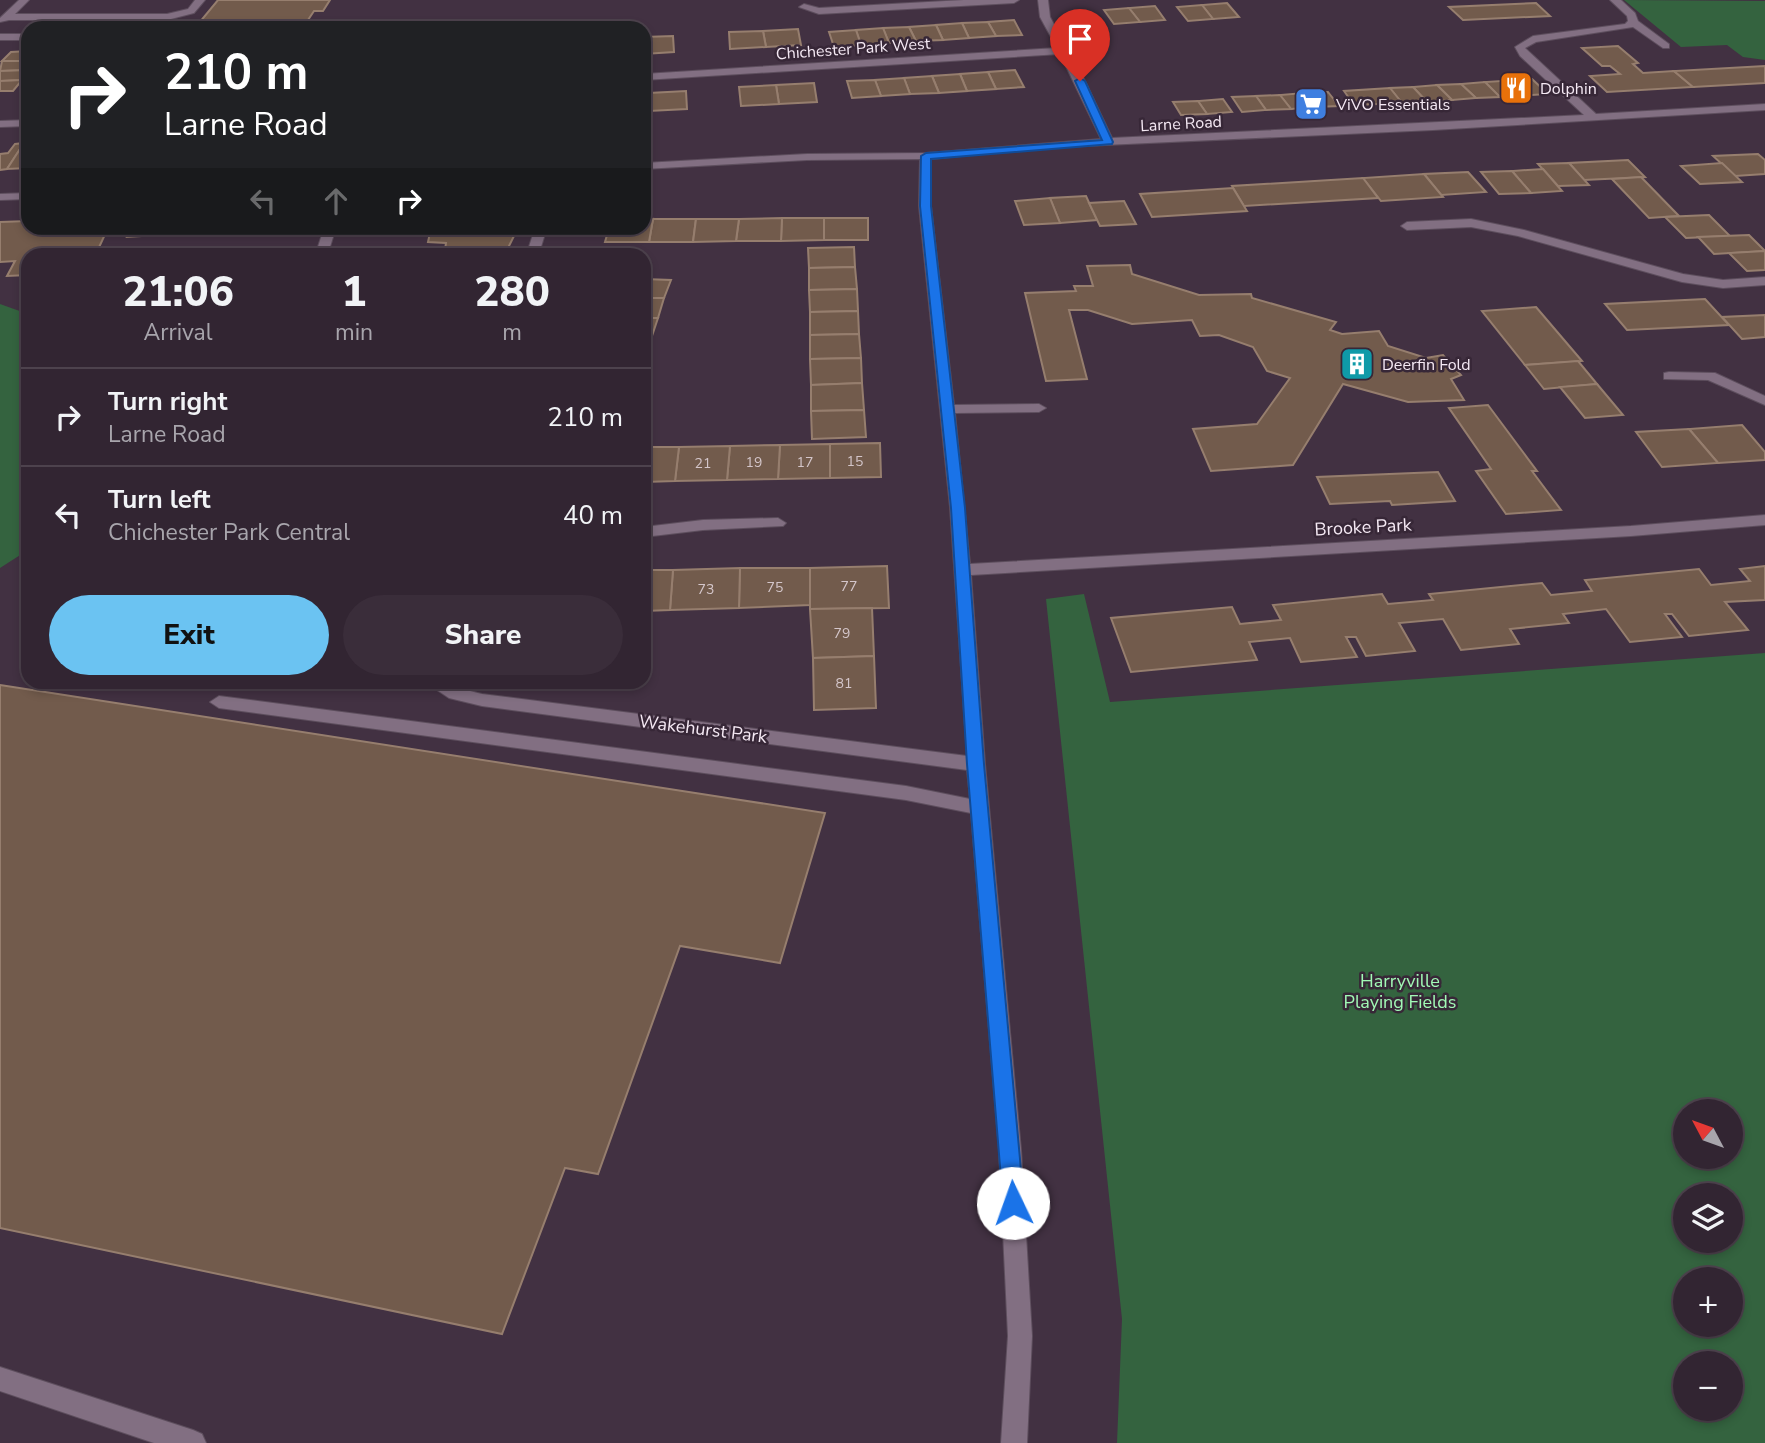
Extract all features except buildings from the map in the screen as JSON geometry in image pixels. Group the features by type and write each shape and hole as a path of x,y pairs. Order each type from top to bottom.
{"street":[{"path":"3,20 24,0"},
{"path":"3,20 167,17 191,11 200,0"},
{"path":"804,7 818,11 1014,0"},
{"path":"1043,0 1045,17 1108,142"},
{"path":"1615,0 1632,15 1633,22 1667,46"},
{"path":"1593,117 1524,54 1520,47 1533,39 1619,29 1633,22"},
{"path":"0,37 21,37"},
{"name":"Chichester Park West","path":"651,77 1063,51"},
{"name":"Larne Road","path":"651,166 807,157 926,156 1108,142 1765,107"},
{"path":"14,124 21,116"},
{"path":"0,124 21,124"},
{"path":"926,156 925,206 963,570 979,808 1013,1190 1020,1336 1014,1443"},
{"path":"0,197 21,196"},
{"path":"1407,226 1471,223 1520,233 1692,280 1731,284 1765,281"},
{"path":"1669,376 1710,376 1765,401"},
{"path":"947,409 1039,408"},
{"name":"Brooke Park","path":"963,570 1631,531 1765,520"},
{"path":"651,530 703,525 778,523"},
{"name":"Wakehurst Park","path":"446,689 455,694 482,700 976,764"},
{"path":"219,702 906,793 979,808"},
{"path":"0,1379 193,1443"}],"green space":[{"path":"1624,0 1765,1 1765,60 1743,57 1727,45 1681,47"},
{"path":"0,304 21,312 21,554 0,568"},
{"name":"Harryville Playing Fields","path":"1084,594 1110,702 1765,653 1765,1443 1117,1443 1122,1319 1046,599"}],"place":[{"name":"Dolphin","path":"1516,88"},
{"name":"ViVO Essentials","path":"1311,104"},
{"name":"Deerfin Fold","path":"1357,364"}],"route":[{"path":"1013,1203 976,764 958,508 925,206 926,156 1040,145 1108,142 1080,81"}]}
